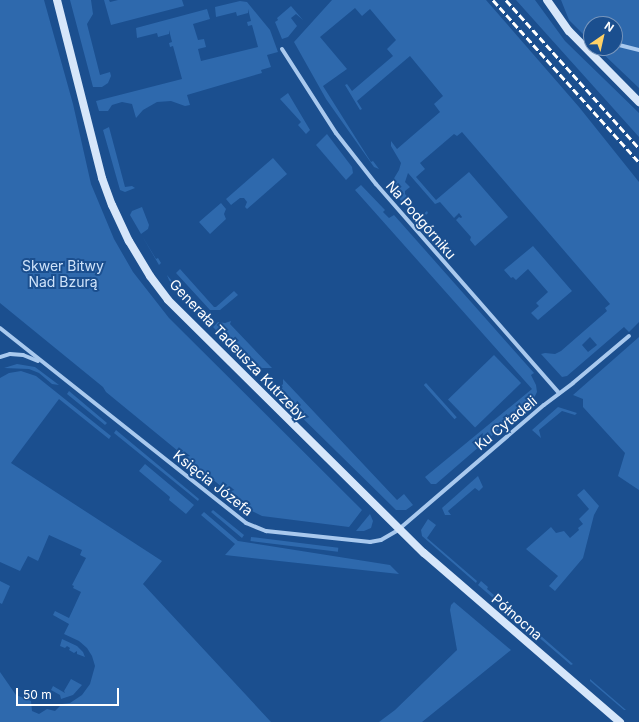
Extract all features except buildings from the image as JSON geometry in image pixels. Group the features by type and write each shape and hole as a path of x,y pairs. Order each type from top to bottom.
{"street":[{"name":"Generała Tadeusza Kutrzeby","path":"56,0 102,178 129,241 150,276 182,314 398,530"},
{"path":"547,0 569,31 639,102"},
{"path":"623,46 639,50"},
{"name":"Na Podgórniku","path":"282,49 336,133 376,184 559,393"},
{"name":"Księcia Józefa","path":"0,328 43,364 69,382 230,512 255,528 288,534 370,542 381,540 398,530"},
{"name":"Ku Cytadeli","path":"398,530 559,393 629,336"},
{"name":"Księcia Józefa","path":"0,357 10,354 23,355 43,364"},
{"name":"Północna","path":"398,530 620,722"}],"green space":[{"name":"Skwer Bitwy Nad Bzurą","path":"0,0 44,0 73,104 91,184 114,239 133,272 169,318 362,510 349,527 262,516 250,510 0,303"},
{"path":"70,0 91,0 93,14 87,24 100,75 110,72 111,76 108,83 102,87 93,87"},
{"path":"104,0 109,0 110,2 118,0 182,0 184,6 111,25"},
{"path":"332,0 486,0 579,107 639,182 639,322 629,332 624,327 567,376 562,377 541,354 555,354 561,351 607,311 605,308 610,304 462,132 457,136 454,134 420,163 425,169 416,177 436,200 469,172 508,217 475,246 470,240 471,237 456,220 459,217 462,217 459,213 454,218 440,202 435,204 408,173 405,182 410,187 405,191 405,194 411,201 407,204 419,218 427,211 428,213 419,219 394,193 390,185 399,170 401,163 391,146 391,141 397,149 440,112 434,104 443,96 410,56 357,101 362,109 360,110 345,85 347,84 352,91 393,56 387,49 396,40 370,9 362,16 355,8 320,37 347,69 323,86 371,162 373,161 379,169 374,167 326,99 294,42","holes":["590,337 597,345 588,352 582,345"]},
{"path":"516,0 535,0 565,41 639,113 639,137"},
{"path":"561,0 639,0 639,88 605,56 623,56 623,16 583,16 583,34 569,20"},
{"path":"240,1 247,2 270,30 278,52 267,55 271,67 261,70 262,73 187,95 190,105 185,106 171,101 157,102 143,110 136,118 132,104 122,102 112,105 108,111 99,111 96,101 182,79 173,46 170,47 169,43 172,42 169,30 169,34 158,37 157,33 137,38 136,28 207,9 210,19 193,24 198,40 204,39 206,47 198,49 201,61 258,47 252,25 248,26 247,22 251,21 248,9 248,13 237,16 236,12 216,17 215,7"},
{"path":"291,6 303,20 296,14 291,18 297,26 288,37 282,39 275,22 278,20 277,18"},
{"path":"288,93 310,130 306,134 298,125 301,122 280,99"},
{"path":"109,127 125,187 132,186 135,188 125,192 120,190 103,130"},
{"path":"327,134 352,167 353,173 346,180 316,145"},
{"path":"273,158 287,174 247,209 245,207 247,202 244,198 240,198 231,205 226,199"},
{"path":"361,185 385,210 383,212 389,218 394,215 534,373 531,375 536,385 537,392 533,400 436,484 431,484 425,477 532,389 355,190"},
{"path":"221,203 226,209 224,214 226,219 210,234 199,222"},
{"path":"142,207 149,225 148,229 141,234 130,215 132,211"},
{"path":"142,235 156,259 158,258 161,263 159,265"},
{"path":"533,246 572,291 538,320 531,313 539,306 536,303 548,292 528,269 516,280 513,277 511,278 504,270"},
{"path":"180,269 214,307 216,307 234,291 238,295 220,310 210,310 176,273"},
{"path":"167,275 186,298 204,316 203,317 185,300 169,280"},
{"path":"231,321 230,324 272,368 253,368 213,327 218,322 225,323"},
{"path":"639,337 639,490 618,476 625,453 583,407 583,399 573,395"},
{"path":"494,355 521,383 475,428 448,399"},
{"path":"17,364 35,367 59,385 52,384 39,373 29,369 4,368"},
{"path":"21,371 36,376 111,436 109,439 59,399 11,463 162,561 143,584 271,722 0,722 0,672 16,695 31,701 32,711 39,714 47,709 55,711 62,704 70,703 82,695 90,684 95,666 92,656 87,648 79,641 64,634 69,624 53,615 55,611 69,618 81,592 73,588 74,586 72,585 86,558 80,555 82,550 49,535 38,561 28,556 20,571 0,562 0,378 9,373"},
{"path":"283,379 397,500 404,494 413,505 406,510 396,510 278,394 277,391 283,384"},
{"path":"426,383 457,417 455,419 424,385"},
{"path":"69,391 107,423 105,425 67,394"},
{"path":"558,407 577,413 575,415 562,411 539,430 541,438 532,430"},
{"path":"116,430 199,499 198,501 114,433"},
{"path":"145,464 194,505 186,514 169,500 170,497 139,471"},
{"path":"478,476 483,487 479,491 475,488 448,511 451,515 445,515 442,508"},
{"path":"584,489 599,506 594,515 583,558 555,591 549,586 558,576 526,549 551,527 556,533 564,531 570,538 579,530 578,528 583,524 579,519 589,509 577,495"},
{"path":"213,510 244,535 242,538 211,512"},
{"path":"204,512 238,541 390,565 399,574 225,555 235,544 201,515"},
{"path":"370,514 373,521 371,528 364,531 356,531"},
{"path":"428,519 436,525 427,538 477,581 476,583 422,536 421,530"},
{"path":"251,537 338,548 338,552 251,541"},
{"path":"0,581 10,586 2,604 0,603"},
{"path":"481,581 488,587 487,589 573,664 571,665 478,585"},
{"path":"454,602 511,650 422,722 379,722 395,710 457,650 450,610 451,605"},
{"path":"62,639 77,646 83,652 85,657 77,654 77,651 74,653 69,650 70,648 67,646 65,648 60,646"},
{"path":"71,679 82,685 73,695 61,699 60,695 51,690 53,686 65,693 64,691"},
{"path":"590,679 626,710 624,710 590,681"}],"railway":[{"path":"493,0 639,162"},
{"path":"506,0 639,148"}]}
